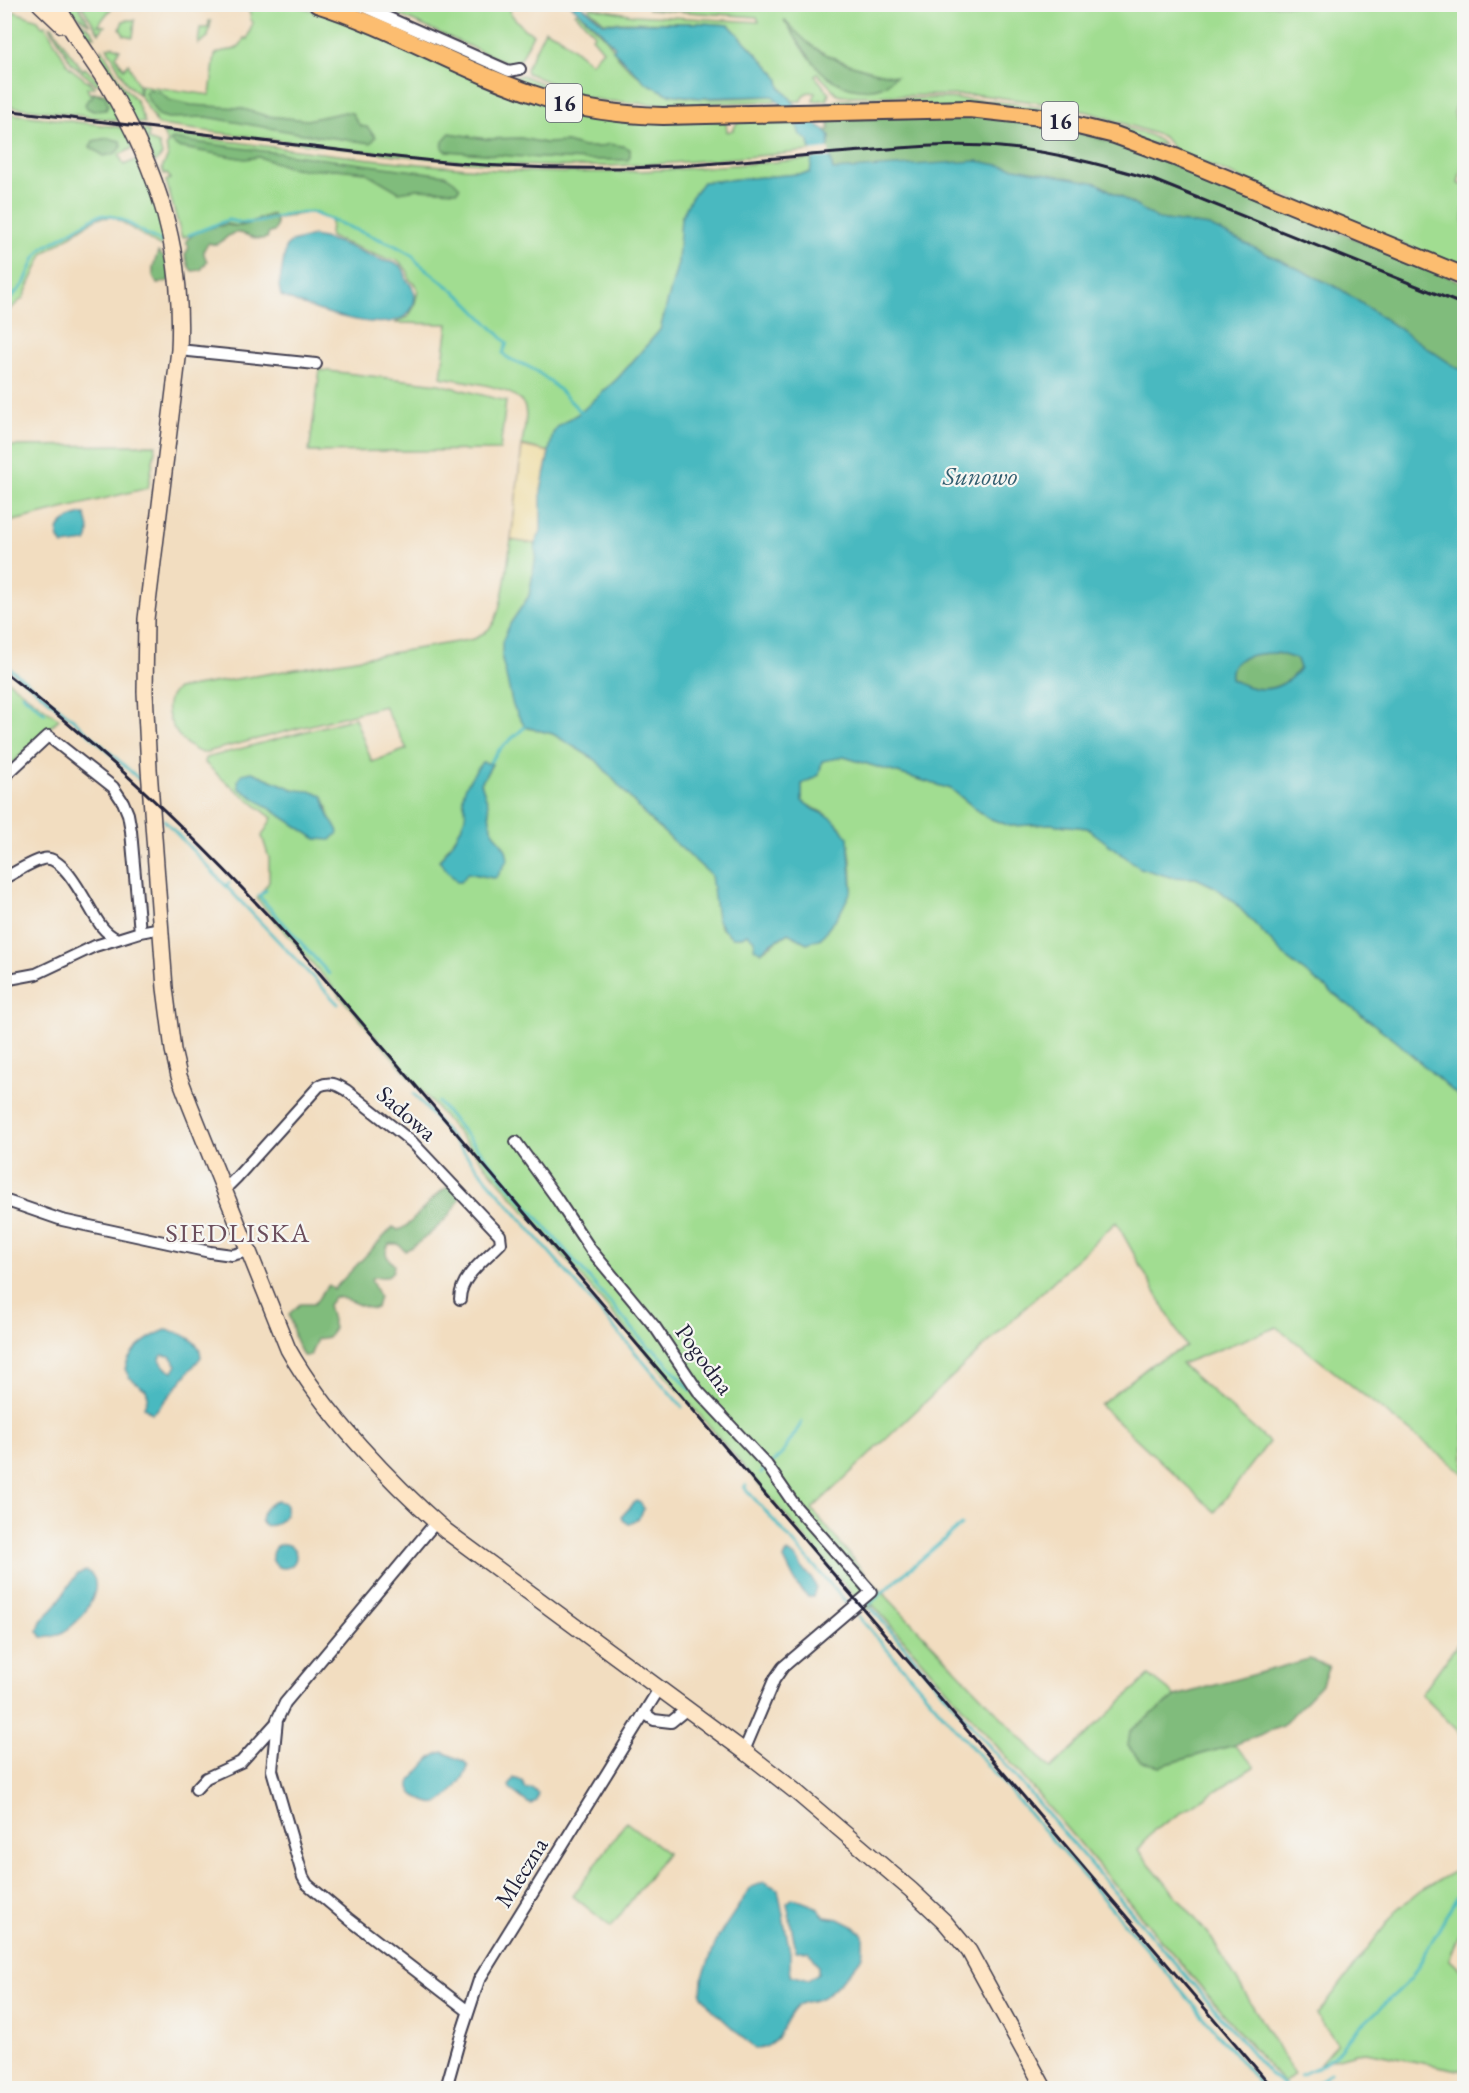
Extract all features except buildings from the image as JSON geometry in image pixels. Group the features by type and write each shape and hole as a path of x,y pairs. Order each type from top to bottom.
{"main road":[{"path":"40,4 86,51"},
{"path":"57,4 131,126 144,152 162,201 172,239 181,308 179,350 146,620 144,654 149,769 167,1010 176,1064 273,1314 299,1368 351,1434 408,1496 436,1522 795,1791 911,1890 960,1939 978,1966 1044,2088"},
{"name":"16","path":"317,4 363,21 516,88 558,102 593,109 638,115 969,109 1019,114 1081,125 1175,157 1464,276"}],"street":[{"path":"357,4 509,71 520,69"},
{"path":"179,350 316,364"},
{"path":"4,777 48,736 113,787 128,814 140,932"},
{"path":"4,878 42,859 56,862 73,881 101,926 117,939"},
{"path":"4,980 36,974 95,946 161,928"},
{"name":"Sadowa","path":"222,1185 229,1185 237,1177 319,1086 335,1083 412,1142 500,1235 501,1243 466,1278 460,1290 460,1299"},
{"name":"Pogodna","path":"516,1142 591,1250 655,1327 698,1391 767,1465 796,1507 872,1592 783,1667 774,1680 744,1751"},
{"path":"4,1200 62,1220 210,1252 232,1255 249,1251"},
{"path":"436,1522 285,1703 276,1723 272,1770 307,1884 468,2011"},
{"name":"Mleczna","path":"446,2088 479,1980 659,1689"},
{"path":"644,1713 654,1720 671,1722 687,1709"},
{"path":"196,1789 206,1778 241,1762 276,1723"}],"green space":[{"path":"78,5 90,25 73,12 69,7"},
{"path":"81,5 114,5 98,25 105,26 99,33"},
{"path":"236,5 294,5 336,17 507,92 726,122 727,132 733,130 738,121 795,120 809,141 811,151 641,165 539,166 395,155 158,125 140,95 140,85 210,95 215,55 237,48 244,38 247,39 253,22 245,8"},
{"path":"333,5 345,5 509,76 522,75 578,99 537,90"},
{"path":"376,5 511,5 510,13 524,29 533,34 521,59 510,64"},
{"path":"648,5 1464,5 1464,79 1453,113 1463,147 1458,183 1464,186 1464,269 1176,152 1165,138 1159,135 1088,112 981,95 842,96 838,95 818,74 815,76 829,93 827,100 813,101 815,93 810,92 804,94 801,101 793,101 780,87 775,73 729,25 604,22 589,7 634,15 759,22 757,17 648,9"},
{"path":"4,8 38,20 42,26 45,25 69,67 95,87 87,88 89,93 107,93 122,121 5,106"},
{"path":"578,12 605,37 618,57 653,86 690,97 709,99 773,96 779,101 665,105 606,101 583,97 527,73 526,69 545,30 558,36 591,63 603,50 592,37 595,34 575,13"},
{"path":"70,14 91,30 95,36 81,35"},
{"path":"135,20 133,37 124,35 120,29 123,21"},
{"path":"784,20 807,42 834,58 854,66 896,76 885,85 868,89 850,87 833,80 820,70 805,52"},
{"path":"209,21 211,21 208,37 198,44 200,28 208,28"},
{"path":"50,26 83,70 85,68 101,83 96,84 72,64"},
{"path":"113,46 120,49 116,56 124,69 128,63 138,85 139,95 127,84 107,47"},
{"path":"102,49 123,86 136,100 145,123 134,122 98,59"},
{"path":"149,89 160,92 169,100 191,105 240,108 267,116 307,120 345,112 352,113 359,124 367,127 376,137 371,143 207,117 168,118 158,115 146,96 145,92"},
{"path":"91,94 105,96 108,104 106,110 93,111 87,108 85,104 89,98 92,98"},
{"path":"947,98 993,101 1060,111 1105,121 1147,134 1164,145 827,105 838,100"},
{"path":"5,113 126,128 133,148 119,155 124,165 138,159 144,163 167,243 159,246 114,217 97,218 44,253 23,298 6,313 5,364"},
{"path":"981,116 1049,124 1132,148 1464,283 1464,370 1457,368 1340,289 1209,226 1158,219 1097,183 833,170 828,149 830,137 825,130 829,130 829,118"},
{"path":"138,129 149,131 148,140 159,144 162,155 155,163"},
{"path":"163,133 398,162 539,172 641,171 812,159 811,173 703,182 681,218 678,263 660,330 618,378 581,412 558,426 553,433 549,452 522,445 526,412 521,401 512,394 488,386 441,377 448,324 395,323 408,317 414,307 418,291 409,279 408,272 397,260 386,259 330,237 331,220 310,212 277,219 272,214 238,226 227,224 211,227 182,238 166,181 170,179 167,173 164,174 162,168 168,156 166,145 168,144"},
{"path":"450,133 486,139 521,138 545,143 567,142 583,147 599,147 609,144 630,149 630,156 628,160 582,160 447,151 443,149 443,144"},
{"path":"108,138 120,141 122,147 114,154 104,156 90,147 93,141"},
{"path":"172,139 445,175 460,187 457,191 417,189 399,192 365,172 288,167 259,157 245,159 177,147 170,141"},
{"path":"272,215 276,221 276,227 267,238 262,239 241,233 231,234 220,243 209,243 205,247 207,261 201,270 192,271 189,267 185,255 189,247 186,241 189,237 204,230 226,225 244,225"},
{"path":"158,252 166,261 170,277 169,281 157,284 153,275 153,267"},
{"path":"320,370 439,384 506,401 500,450 309,452"},
{"path":"156,445 148,488 5,523 5,446"},
{"path":"511,540 535,544 536,556 529,596 510,624 502,659 525,727 553,734 596,760 647,817 711,875 720,927 732,937 742,937 747,933 756,940 761,952 788,933 807,943 852,889 850,850 844,832 831,818 802,801 802,784 819,775 822,760 844,757 951,789 986,817 1010,826 1050,824 1087,828 1170,877 1196,878 1215,887 1233,901 1289,960 1396,1041 1464,1101 1464,1474 1277,1327 1181,1364 1269,1442 1215,1512 1100,1405 1152,1364 1186,1347 1116,1222 812,1509 867,1576 1051,1769 1149,1675 1176,1696 1130,1731 1160,1766 1234,1745 1255,1766 1154,1830 1138,1850 1212,1939 1294,2074 1284,2083 995,1744 873,1605 867,1610 257,899 269,882 269,858 262,836 272,818 221,778 205,763 206,758 355,718 372,762 407,749 384,706 203,753 194,750 172,726 168,705 170,696 177,689 474,639 489,629 497,616","holes":["482,762 492,764 481,783 488,804 491,828 506,850 493,878 468,873 466,875 439,861 461,829","252,772 328,807 329,819"]},
{"path":"1277,653 1297,659 1300,668 1285,682 1259,689 1231,679 1231,671 1239,660 1253,655"},
{"path":"4,678 59,719 5,770 4,770"},
{"path":"1464,745 1464,805 1454,754"},
{"path":"456,1183 462,1188 458,1202 435,1230 405,1251 398,1244 389,1244 387,1247 386,1253 394,1265 393,1271 387,1277 373,1277 371,1280 379,1296 376,1308 334,1297 328,1305 334,1328 328,1337 317,1339 310,1356 303,1356 295,1339 289,1314 300,1304 314,1304 329,1285 334,1289 393,1227 398,1230 410,1223 439,1193"},
{"path":"1464,1635 1464,1737 1421,1694"},
{"path":"1309,1659 1329,1666 1322,1684 1282,1726 1234,1745 1160,1766 1141,1762 1128,1746 1130,1731 1176,1696"},
{"path":"626,1822 667,1853 611,1927 573,1896"},
{"path":"1464,1858 1464,1923 1449,1959 1464,1973 1464,2071 1366,2052 1320,2063 1337,2043 1317,2015 1397,1910 1421,1890 1452,1873"}],"sand":[{"path":"522,446 549,452 541,491 541,531 535,544 511,540"}],"water":[{"name":"Sunowo","path":"571,5 581,5 603,23 729,25 775,73 780,87 808,119 825,130 830,137 828,149 833,170 977,161 1097,183 1158,219 1209,226 1340,289 1457,368 1464,370 1464,745 1454,754 1464,805 1464,1101 1396,1041 1289,960 1233,901 1215,887 1196,878 1170,877 1140,868 1087,828 1050,824 1010,826 986,817 951,789 844,757 822,761 819,775 802,784 802,801 832,818 848,837 852,889 840,913 821,938 807,943 788,933 761,952 754,948 755,940 747,934 742,937 732,937 722,928 717,918 711,875 647,817 596,760 553,734 525,727 513,706 502,659 502,642 510,624 529,596 536,556 535,544 541,531 541,491 553,433 558,426 581,412 618,378 660,330 678,263 681,218 691,198 703,182 810,173 812,159 809,141 800,135 795,120 773,96 700,98 668,94 646,83 613,50 615,47 598,28","holes":["1277,653 1297,659 1300,668 1293,676 1277,686 1259,689 1231,679 1234,665 1246,657"]},
{"path":"313,236 341,243 399,265 404,270 406,279 414,292 415,300 412,308 403,318 388,322 370,322 329,314 281,296 279,286 286,247 292,242"},
{"path":"85,514 88,525 86,542 63,545 58,533 61,525"},
{"path":"482,762 492,764 481,783 488,804 491,828 506,850 508,859 497,877 468,873 461,882 457,882 439,861 463,823 466,812 463,794"},
{"path":"252,772 295,790 310,791 323,796 328,815 338,833 331,840 316,839 239,788 238,781 242,774"},
{"path":"166,1330 189,1338 197,1346 201,1357 159,1408 152,1413 144,1407 148,1396 146,1390 129,1377 125,1369 135,1350 146,1340","holes":["162,1355 170,1356 177,1365 173,1372 165,1367 160,1359"]},
{"path":"278,1501 285,1503 284,1516 278,1523 264,1525 261,1521 264,1511"},
{"path":"636,1501 641,1503 644,1509 639,1518 629,1524 623,1520 622,1516"},
{"path":"284,1544 289,1545 295,1551 295,1561 289,1567 284,1568 279,1567 273,1561 272,1556 273,1551 279,1545"},
{"path":"787,1552 796,1558 814,1582 816,1587 813,1597 808,1597 797,1585 784,1559"},
{"path":"86,1571 93,1577 95,1587 93,1598 86,1610 66,1630 54,1636 42,1637 38,1631 41,1621 54,1608 77,1574"},
{"path":"443,1752 465,1762 468,1767 460,1782 446,1798 438,1803 425,1801 412,1792 410,1784 414,1776 431,1758"},
{"path":"514,1778 522,1781 525,1789 532,1788 538,1794 536,1801 528,1803 511,1790 509,1786"},
{"path":"764,1882 778,1889 790,1952 790,1975 808,1980 818,1973 818,1965 809,1951 796,1951 787,1903 793,1898 816,1907 825,1917 839,1919 855,1927 863,1935 863,1953 848,1973 825,1996 799,2005 771,2044 755,2049 713,2010 701,1995 702,1979 718,1937 751,1887"}],"pier":[{"path":"829,149 830,157 811,158 810,151"}],"waterway":[{"path":"189,235 228,220 243,223 259,222 290,214 311,212 394,245 412,255 417,262 463,298 507,343 503,353 505,356 542,375 581,412"},
{"path":"4,305 24,284 35,258 43,248 97,216 106,215 122,220 163,242"},
{"path":"4,664 74,720 139,779"},
{"path":"22,694 45,713"},
{"path":"490,762 500,749 525,727"},
{"path":"164,820 226,886 229,883"},
{"path":"226,886 338,1004"},
{"path":"266,890 259,896 329,974"},
{"path":"414,1094 682,1407"},
{"path":"438,1102 650,1349 654,1349 692,1391"},
{"path":"761,1473 782,1454 802,1422"},
{"path":"746,1485 744,1487 846,1602"},
{"path":"869,1604 961,1525"},
{"path":"872,1609 1269,2073 1285,2086"},
{"path":"858,1616 1151,1954 1263,2088"},
{"path":"1300,2075 1333,2057 1355,2032 1411,1979 1464,1884"},
{"path":"1309,2088 1331,2072"}],"railway":[{"path":"4,110 396,157 537,168 678,166 932,146 966,145 1019,149 1077,159 1151,179 1464,305"},
{"path":"4,672 44,703 120,769 194,839 298,948 1273,2088"}],"district":[{"name":"SIEDLISKA","path":"238,1232"}]}
